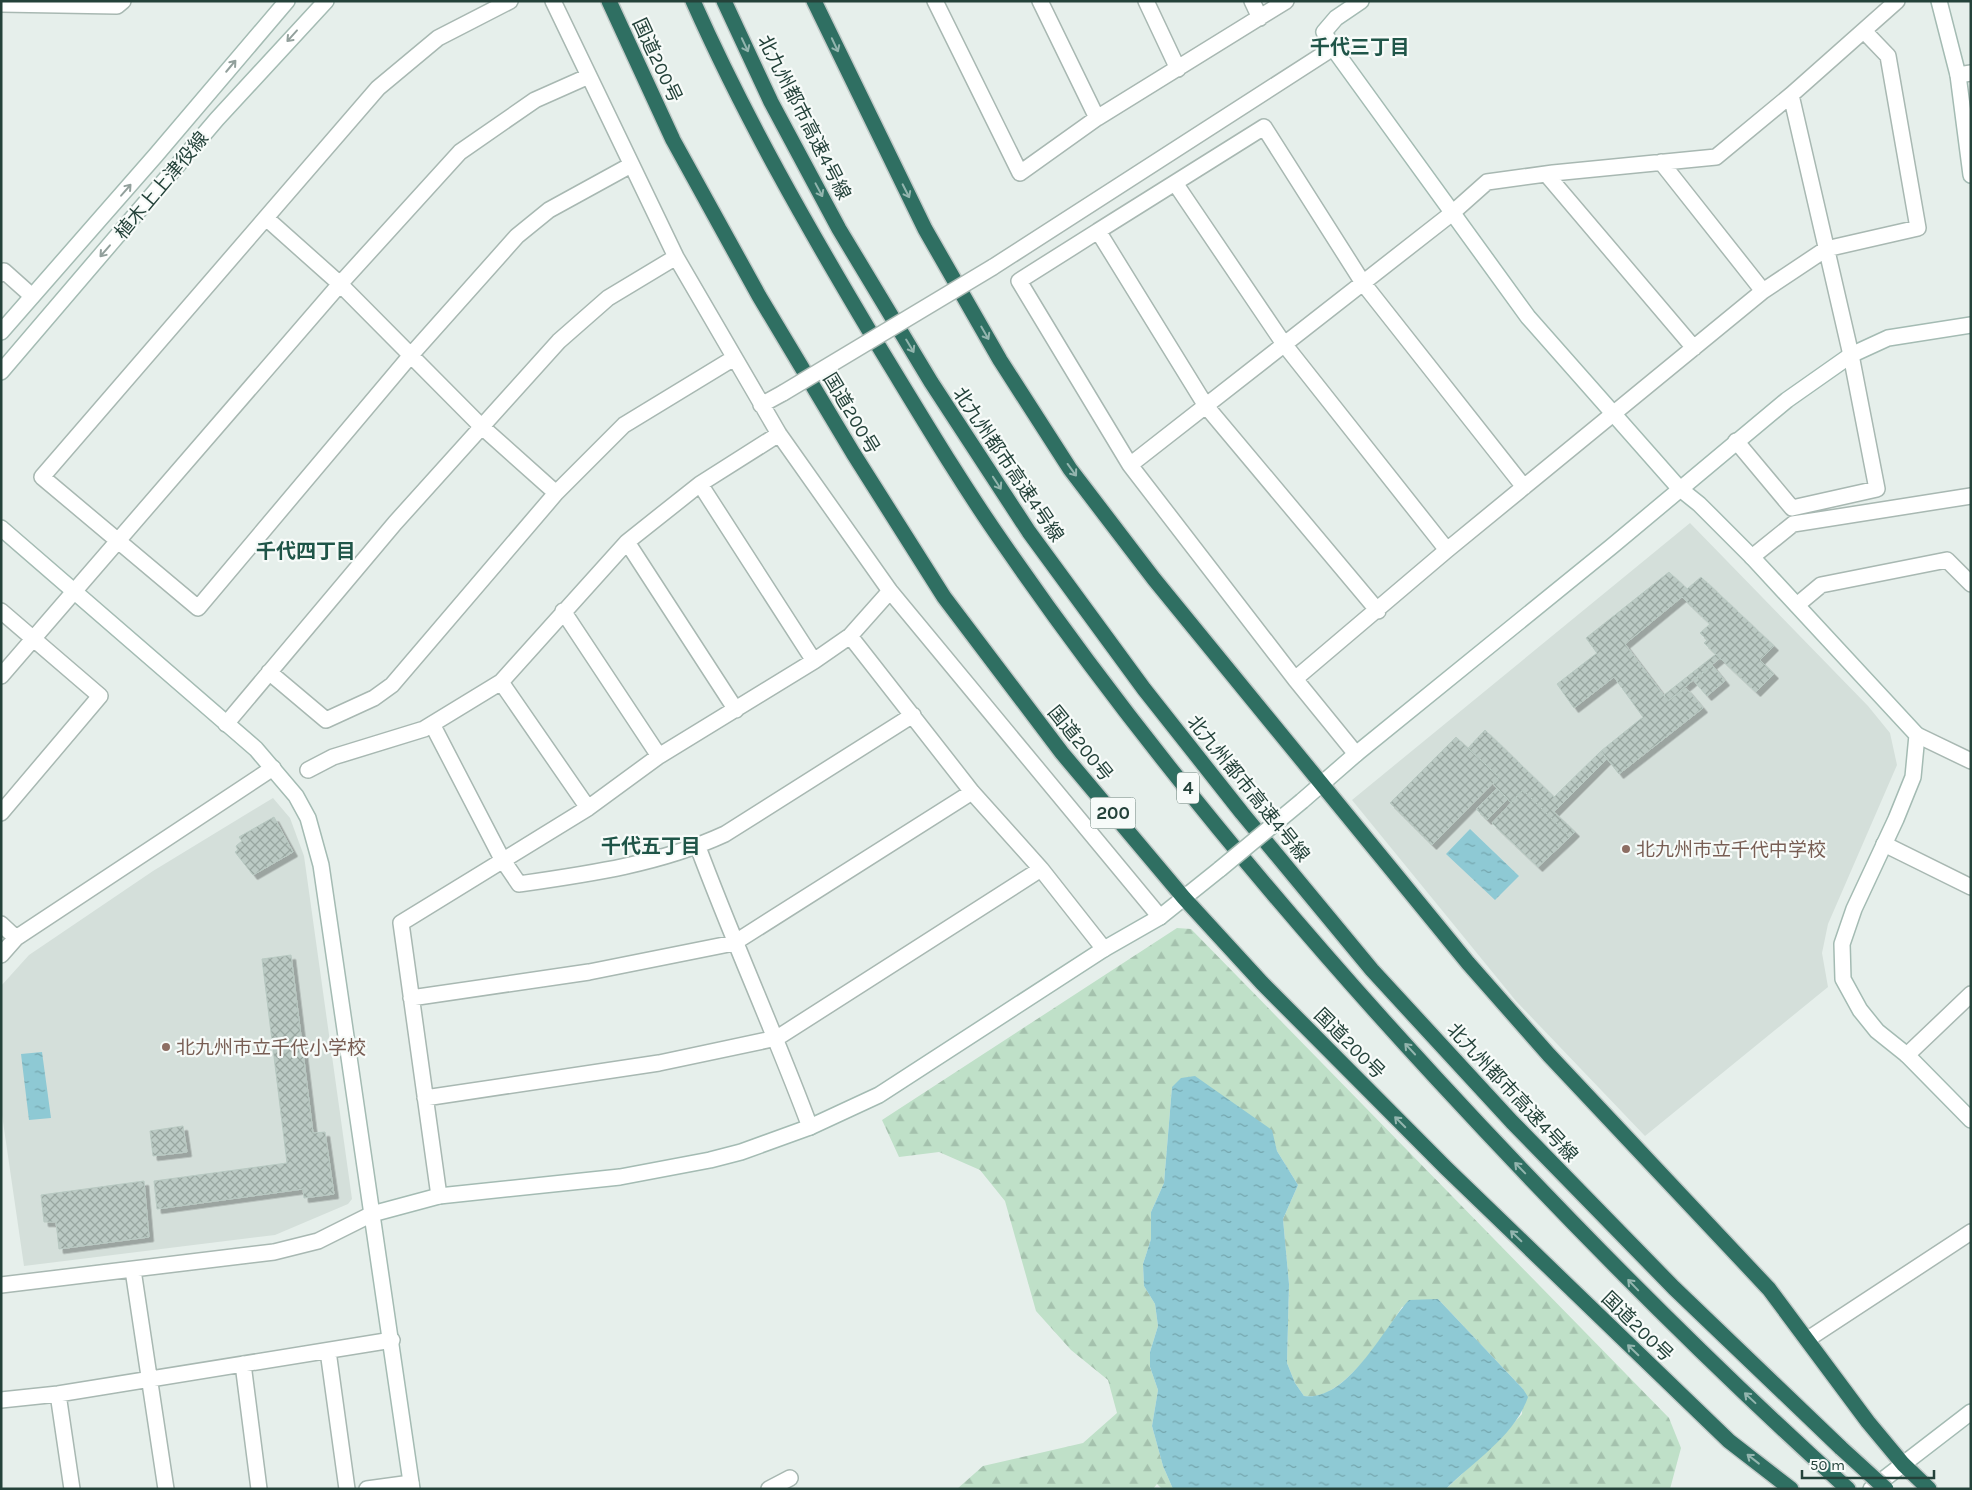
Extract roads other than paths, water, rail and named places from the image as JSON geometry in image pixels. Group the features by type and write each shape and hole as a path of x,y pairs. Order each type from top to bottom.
{"highway":[{"name":"国道200号","path":"609,1 673,140 759,296 853,453 944,597 1062,753 1184,898 1262,983 1473,1195 1729,1441 1791,1489"},
{"name":"4","path":"693,1 747,115 811,233 902,384 1004,545 1114,694 1222,833 1352,986 1478,1124 1654,1307 1848,1489"},
{"name":"北九州都市高速4号線","path":"724,1 771,102 839,228 932,382 1029,532 1144,689 1242,813 1372,970 1512,1122 1674,1288 1886,1489"},
{"path":"814,1 925,229 1000,360 1059,452 1154,580 1480,978 1549,1055 1769,1289 1868,1422 1903,1464 1929,1489"}],"street":[{"path":"1,4 117,6 123,1"},
{"name":"植木上上津役線","path":"1,332 156,155 287,1"},
{"name":"植木上上津役線","path":"1,372 217,118 326,1"},
{"path":"510,1 438,38 378,88 42,477 198,608 410,355 516,236 549,210 632,165"},
{"path":"554,1 676,257 779,434 890,591 1160,917"},
{"path":"935,1 1020,173 1097,118 1286,1"},
{"path":"1040,1 1097,118"},
{"path":"1146,1 1178,69"},
{"path":"1252,1 1260,18"},
{"path":"1362,1 1336,18 1324,32 1333,48 1528,317 1680,488 1700,504 1752,557 1918,735 1971,761"},
{"path":"1130,465 1452,214 1487,182 1716,156 1791,95 1897,1"},
{"path":"1938,1 1964,74 1971,174"},
{"path":"1295,679 1378,611 1447,550 1763,291 1826,249 1918,228 1888,56 1864,31"},
{"path":"761,405 993,267 1333,48"},
{"path":"1,676 73,592 120,541 340,284 460,152 535,100 589,76"},
{"path":"1736,441 1792,508 1877,489 1851,355 1791,95"},
{"path":"1356,754 1295,679 1130,465 1019,281 1264,127 1363,283 1524,487"},
{"path":"1661,162 1763,291"},
{"path":"1547,174 1694,348"},
{"path":"1175,183 1284,344 1447,550"},
{"path":"266,218 340,284 481,426 556,493"},
{"path":"1098,231 1206,406 1378,611"},
{"path":"226,724 481,426 558,341 608,298 676,257"},
{"path":"1,274 4,271 32,296"},
{"path":"1,1285 274,1252 318,1241 372,1214 439,1196 620,1177 741,1152 810,1127 879,1095 1104,949 1160,917 1302,801 1356,754 1611,548 1786,400 1851,355 1888,338 1971,325"},
{"path":"270,672 326,720 374,698 392,685 556,493 624,425 734,358"},
{"path":"308,770 333,758 424,729 501,682 627,542 700,484 779,434"},
{"path":"700,484 814,661"},
{"path":"1752,557 1793,524 1969,496"},
{"path":"1,528 256,749 296,796 308,818 321,865 392,1340 411,1486 367,1489"},
{"path":"627,542 736,710"},
{"path":"1797,605 1821,585 1947,560 1971,584"},
{"path":"439,1196 401,923 502,859 588,808 660,756 814,661 850,636 890,591"},
{"path":"1,611 100,696 1,813"},
{"path":"563,612 660,756"},
{"path":"850,636 972,792 1040,869 1104,949"},
{"path":"501,682 588,808"},
{"path":"432,724 502,859 518,884 605,872 698,847 726,834 913,715"},
{"path":"1918,735 1913,776 1861,892 1842,944 1843,979 1860,1010 1877,1031 1907,1056 1971,1120"},
{"path":"1,955 16,938 272,768"},
{"path":"411,998 589,972 734,943 972,792"},
{"path":"1884,844 1971,887"},
{"path":"698,847 734,943 777,1038 810,1127"},
{"path":"425,1098 660,1063 777,1038 1040,869"},
{"path":"1,924 16,938"},
{"path":"1907,1056 1971,994"},
{"path":"1808,1339 1971,1232"},
{"path":"133,1270 151,1379 166,1489"},
{"path":"1,1400 58,1394 392,1340"},
{"path":"328,1351 347,1489"},
{"path":"243,1364 259,1489"},
{"path":"58,1394 72,1489"},
{"path":"1871,1489 1971,1412"},
{"path":"769,1489 790,1478"}],"water":[{"path":"1470,829 1519,876 1495,900 1446,854"},
{"path":"42,1052 51,1118 29,1120 21,1054"},
{"path":"1195,1076 1272,1130 1277,1151 1298,1185 1283,1219 1289,1284 1287,1363 1295,1383 1304,1396 1320,1395 1335,1387 1350,1375 1364,1360 1409,1300 1438,1299 1523,1389 1528,1397 1514,1424 1504,1436 1446,1489 1173,1489 1163,1466 1152,1426 1158,1390 1150,1367 1150,1352 1158,1326 1155,1304 1144,1286 1143,1264 1151,1239 1151,1212 1164,1183 1172,1087 1181,1078"}],"place":[{"name":"北九州市立千代中学校","path":"1626,849"},
{"name":"北九州市立千代小学校","path":"166,1047"}],"district":[{"name":"千代三丁目","path":"1360,47"},
{"name":"千代四丁目","path":"306,551"},
{"name":"千代五丁目","path":"651,846"}]}
